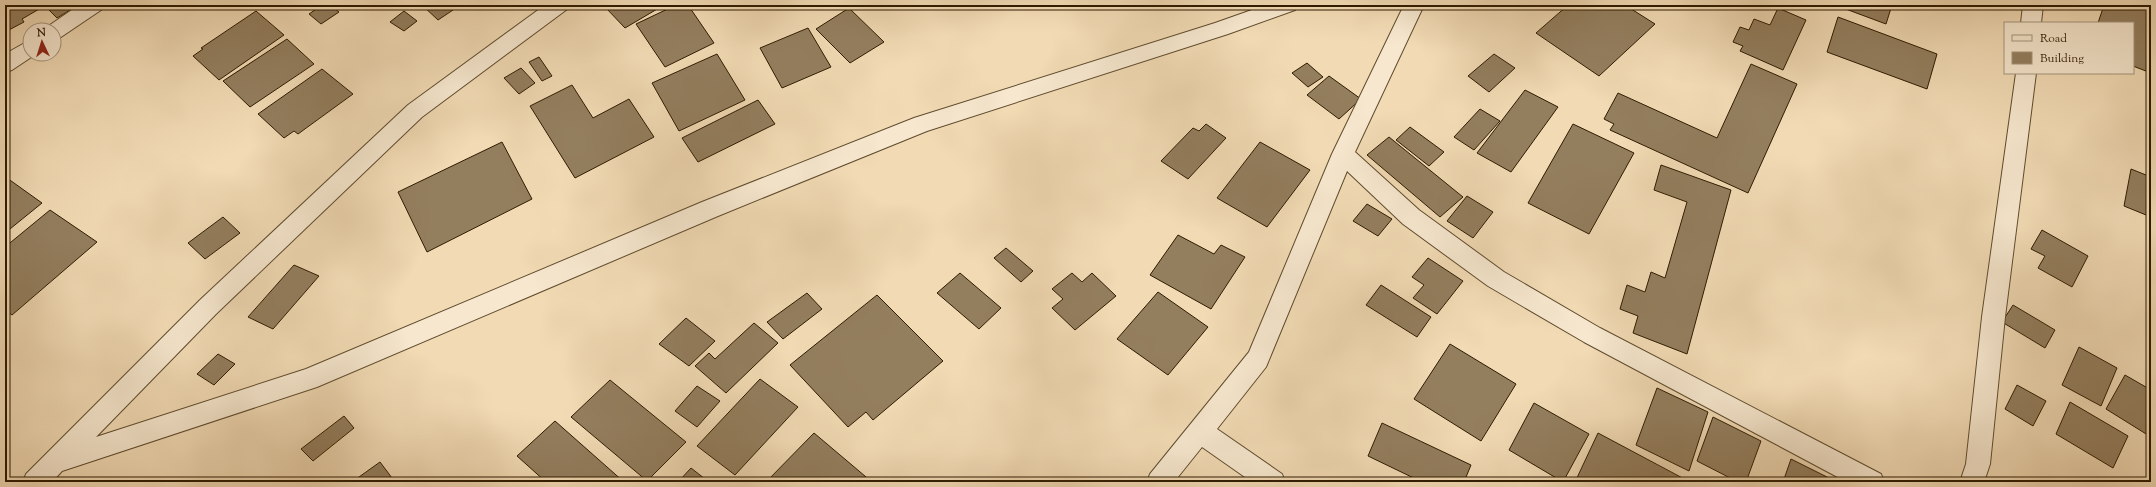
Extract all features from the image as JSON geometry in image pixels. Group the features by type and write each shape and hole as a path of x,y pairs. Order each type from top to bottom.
{"street":[{"path":"62,27 94,5"},
{"path":"35,482 58,461 208,307 415,111 559,5"},
{"path":"58,461 309,379 710,209 922,124 1221,29 1288,5"},
{"path":"1159,482 1258,359 1343,154 1414,5"},
{"path":"2031,22 2034,5"},
{"path":"5,64 22,53"},
{"path":"1972,482 1978,464 1991,333 2015,164 2026,74"},
{"path":"1343,154 1411,217 1496,279 1592,334 1872,482"},
{"path":"1200,431 1274,482"}],"building":[{"path":"5,5 38,5 41,8 22,19 24,22 5,32"},
{"path":"44,5 73,5 75,7 57,18"},
{"path":"322,5 330,5 339,12 321,24 309,14"},
{"path":"452,5 456,8 438,20 423,6"},
{"path":"611,5 664,5 625,28 606,8"},
{"path":"676,5 688,5 714,43 665,67 636,24"},
{"path":"1568,5 1625,5 1655,24 1599,76 1536,33"},
{"path":"1835,5 1892,5 1886,24"},
{"path":"2104,5 2124,7 2125,5 2151,5 2151,73 2134,66 2134,22 2098,22"},
{"path":"849,8 884,42 850,63 816,29"},
{"path":"1778,8 1806,20 1783,70 1740,51 1743,46 1733,42 1740,27 1749,30 1754,19 1770,25"},
{"path":"256,11 284,35 219,80 193,56 203,49 201,48"},
{"path":"404,11 417,21 404,31 390,22"},
{"path":"1838,17 1937,54 1927,89 1827,52"},
{"path":"808,28 831,67 782,88 760,48"},
{"path":"287,39 314,64 250,107 223,81"},
{"path":"717,54 745,100 679,131 652,83"},
{"path":"1494,54 1515,68 1489,92 1468,76"},
{"path":"539,57 552,76 542,81 529,62"},
{"path":"1307,63 1323,77 1308,87 1292,73"},
{"path":"1751,64 1797,84 1748,193 1610,130 1614,124 1604,119 1618,93 1717,138"},
{"path":"521,68 535,83 519,94 504,78"},
{"path":"322,69 353,94 298,134 294,131 284,138 258,114"},
{"path":"1329,76 1361,99 1339,119 1307,95"},
{"path":"572,85 593,118 629,99 654,137 575,178 530,106"},
{"path":"1525,90 1558,107 1511,172 1477,153"},
{"path":"758,100 775,124 698,162 682,138"},
{"path":"1480,109 1500,121 1474,150 1454,137"},
{"path":"1206,124 1226,138 1188,179 1161,161 1193,128 1199,131"},
{"path":"1573,124 1634,153 1589,234 1528,203"},
{"path":"1410,127 1444,152 1429,166 1396,140"},
{"path":"1389,137 1463,197 1440,217 1367,155"},
{"path":"502,142 532,199 427,252 398,192"},
{"path":"1260,142 1310,170 1267,227 1217,198"},
{"path":"1661,165 1731,190 1687,354 1633,333 1638,316 1620,309 1627,285 1645,292 1651,272 1665,278 1687,202 1654,190"},
{"path":"2131,169 2151,177 2151,217 2124,206"},
{"path":"7,178 42,203 5,233 5,180"},
{"path":"1467,196 1493,212 1473,238 1447,221"},
{"path":"1367,204 1392,219 1378,236 1353,221"},
{"path":"50,210 97,242 12,315 5,310 5,247"},
{"path":"223,217 240,233 205,259 188,243"},
{"path":"2042,230 2088,256 2072,287 2038,268 2045,256 2031,249"},
{"path":"1178,235 1214,254 1221,245 1245,257 1211,309 1150,275"},
{"path":"1006,248 1033,271 1021,282 994,258"},
{"path":"1428,258 1463,281 1437,314 1413,298 1424,285 1412,277"},
{"path":"294,265 319,276 273,329 248,317"},
{"path":"960,273 1001,308 979,329 937,293"},
{"path":"1072,273 1082,282 1092,273 1116,296 1075,330 1052,308 1063,299 1052,289"},
{"path":"1381,285 1431,317 1417,337 1366,305"},
{"path":"1158,292 1208,327 1168,375 1117,339"},
{"path":"807,293 822,309 783,339 767,322"},
{"path":"877,295 943,361 873,420 866,412 848,427 790,365"},
{"path":"2013,305 2055,330 2045,348 2002,322"},
{"path":"686,318 715,341 689,366 659,344"},
{"path":"754,323 778,343 726,393 695,366 709,353 715,359"},
{"path":"1450,344 1516,384 1481,441 1414,399"},
{"path":"2079,347 2117,368 2101,406 2062,385"},
{"path":"218,354 235,364 214,385 197,374"},
{"path":"2125,375 2151,390 2151,437 2106,409"},
{"path":"760,379 798,407 735,475 697,446"},
{"path":"610,380 686,442 647,481 571,417"},
{"path":"2017,385 2046,401 2033,426 2005,409"},
{"path":"697,386 720,401 697,427 675,411"},
{"path":"1657,388 1708,412 1689,471 1636,445"},
{"path":"2070,402 2128,436 2113,468 2056,434"},
{"path":"1534,403 1589,434 1563,482 1509,450"},
{"path":"344,416 354,428 313,461 301,449"},
{"path":"1713,417 1761,441 1746,482 1738,482 1697,461"},
{"path":"555,421 624,482 546,482 517,456"},
{"path":"1382,423 1471,465 1464,482 1422,482 1368,456"},
{"path":"814,433 872,482 766,482"},
{"path":"1598,433 1690,482 1575,482"},
{"path":"1791,459 1837,482 1783,482"},
{"path":"380,462 395,482 352,482"},
{"path":"691,468 709,482 678,482"}]}
